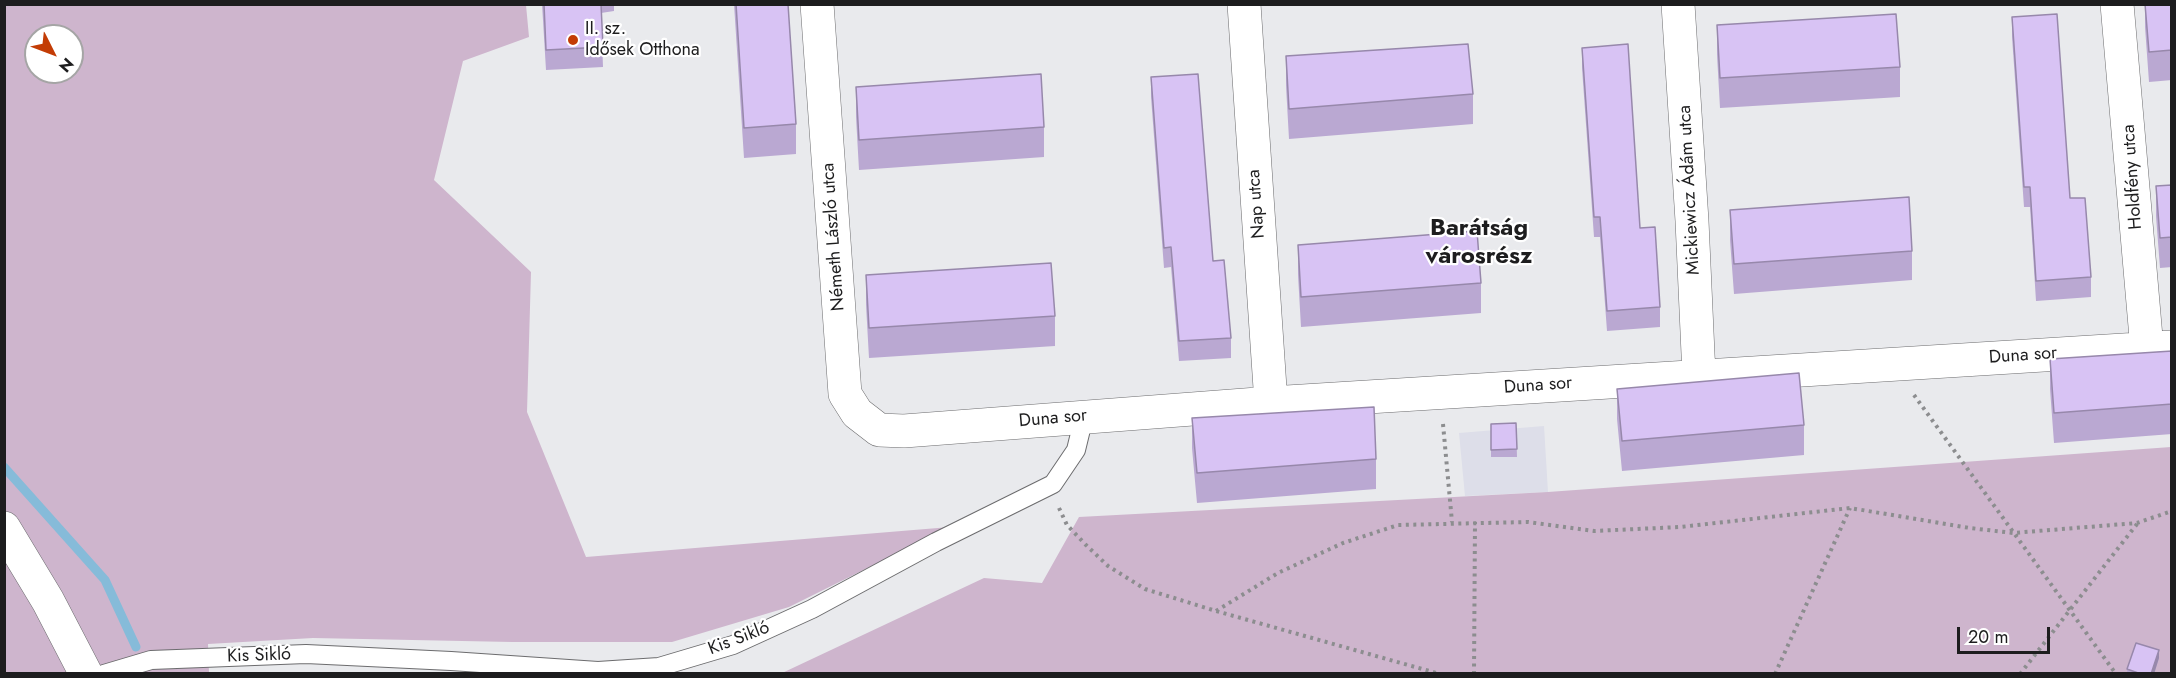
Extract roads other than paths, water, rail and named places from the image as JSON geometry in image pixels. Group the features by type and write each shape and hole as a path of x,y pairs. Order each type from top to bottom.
{"street":[{"name":"Németh László utca","path":"817,4 845,394 857,413 879,430 904,431"},
{"name":"Nap utca","path":"1244,4 1271,403"},
{"name":"Mickiewicz Ádám utca","path":"1678,4 1699,376"},
{"name":"Holdfény utca","path":"2117,4 2159,348"},
{"name":"Duna sor","path":"904,431 1271,403 2159,348"},
{"path":"4,528 64,630 86,674"},
{"path":"64,630 71,674"}],"lane":[{"name":"Kis Sikló","path":"104,674 151,660 306,654 598,671 659,667 733,645 812,609 936,542 1053,484 1076,450 1084,417"}],"waterway":[{"path":"4,467 105,580 136,647"}],"place":[{"name":"II. sz. Idősek Otthona","path":"573,40"}],"district":[{"name":"Barátság városrész","path":"1479,243"}]}
